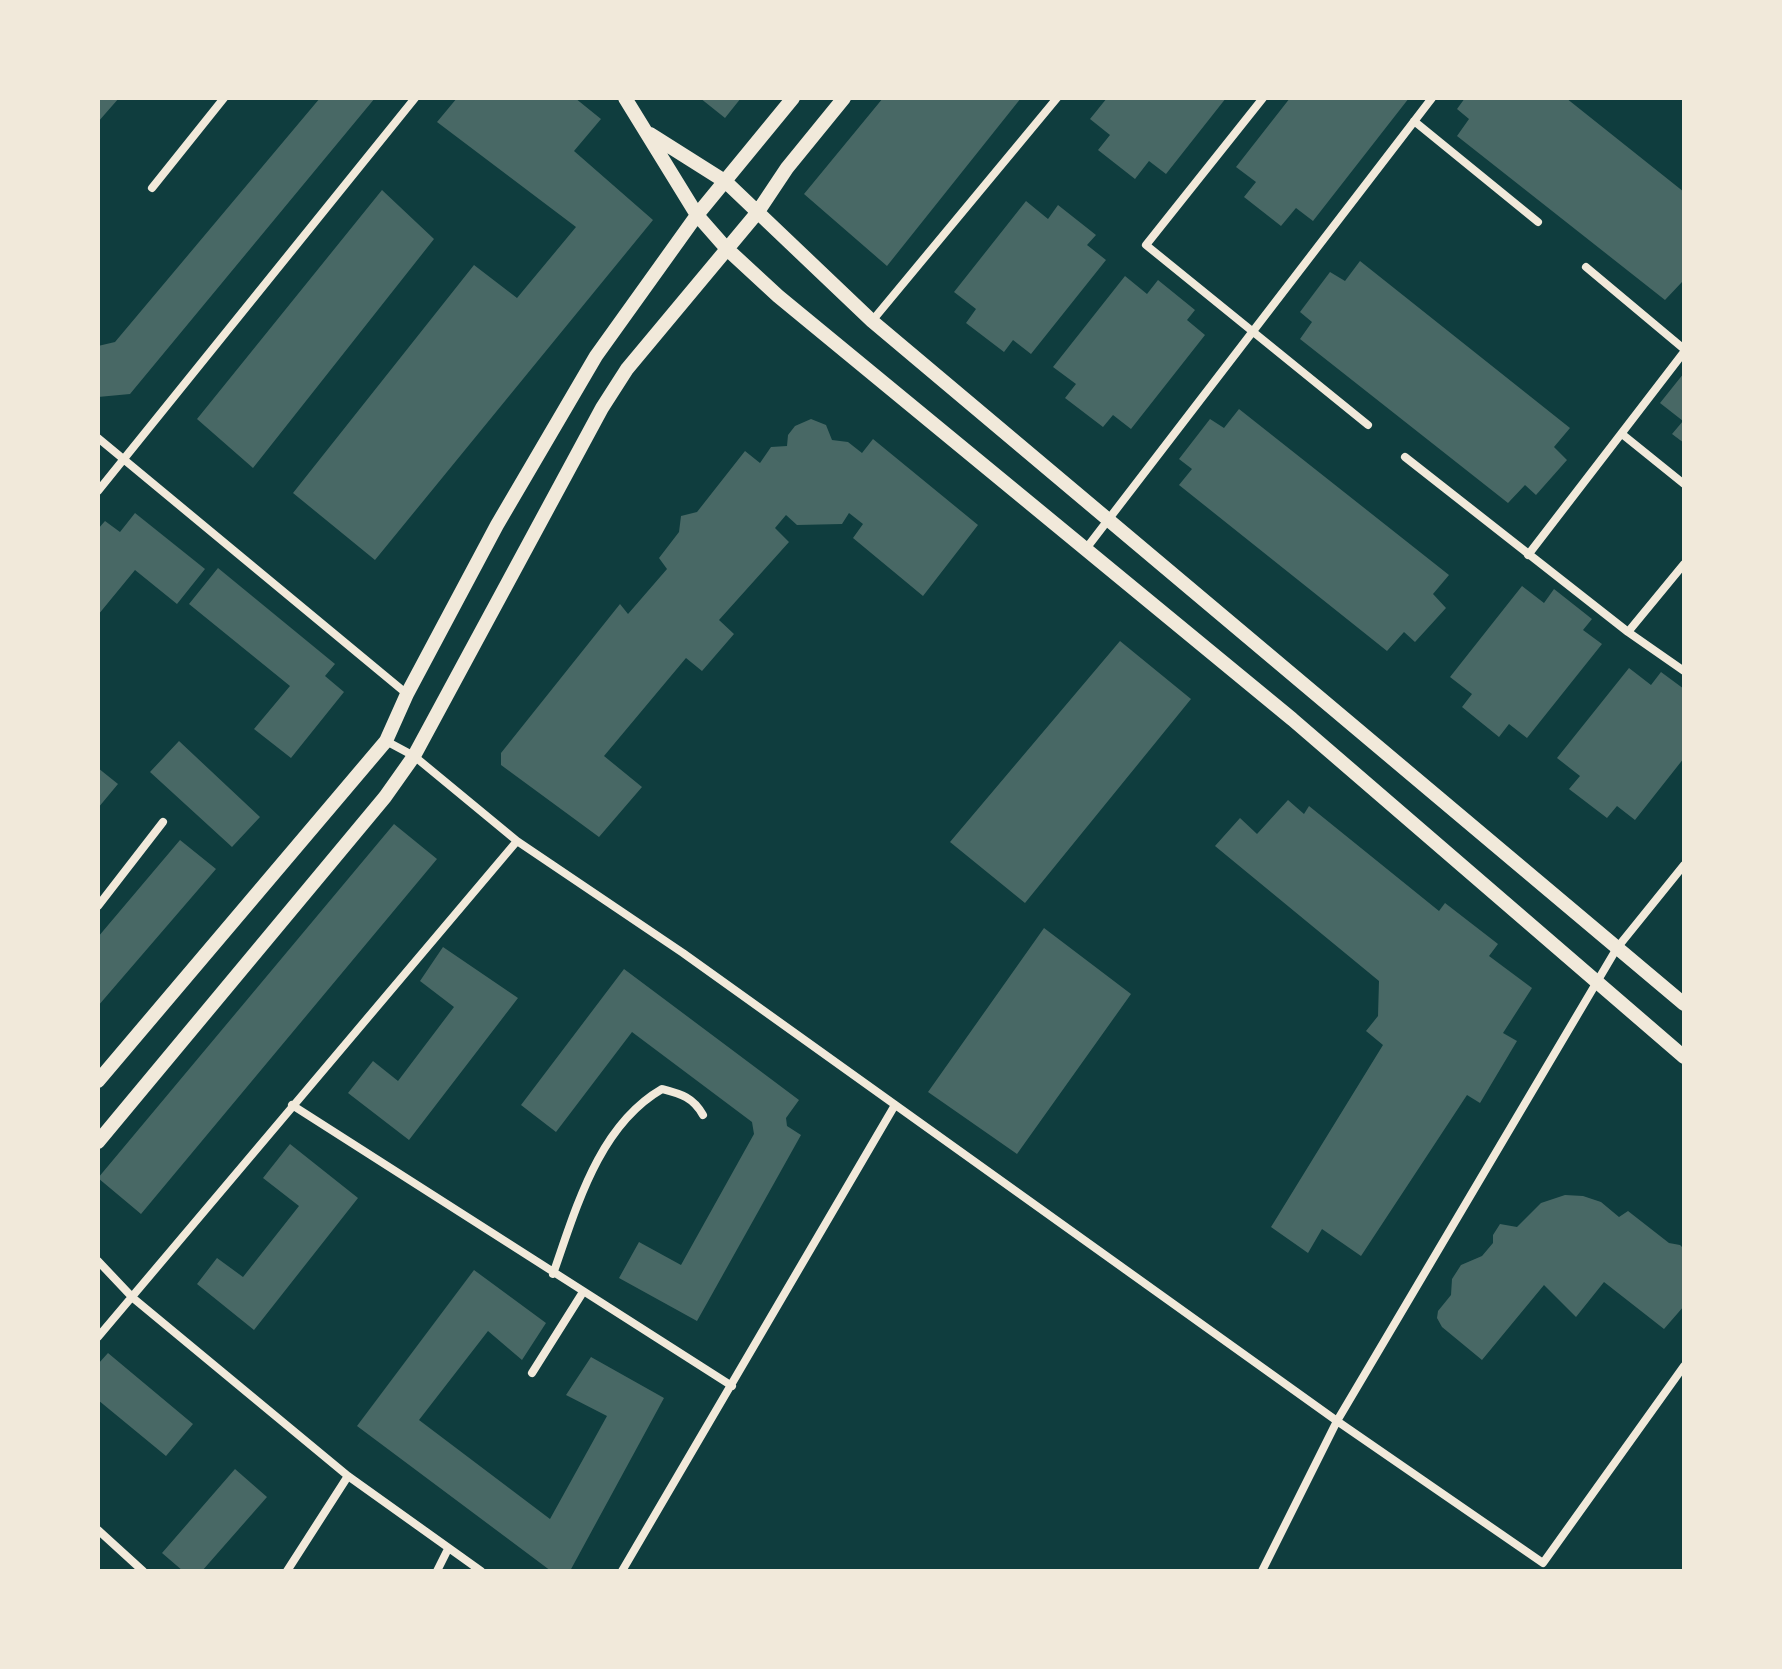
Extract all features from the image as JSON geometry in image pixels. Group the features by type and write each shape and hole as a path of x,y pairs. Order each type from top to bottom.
{"street":[{"path":"152,188 224,98"},
{"path":"98,491 415,98"},
{"path":"625,98 697,215 726,248 778,296 1304,730 1684,1057"},
{"path":"98,1081 386,741 407,694 497,525 596,356 697,215 793,98"},
{"path":"98,1142 385,797 414,756 602,408 627,369 757,213 787,168 844,98"},
{"path":"872,321 1057,98"},
{"path":"1263,98 1146,245 1368,425"},
{"path":"1084,551 1432,98"},
{"path":"1414,121 1538,222"},
{"path":"646,132 726,182 872,321 1684,1004"},
{"path":"1528,555 1684,350 1586,267"},
{"path":"1622,434 1684,484"},
{"path":"98,438 407,694"},
{"path":"1405,457 1628,632 1684,671"},
{"path":"1628,632 1684,564"},
{"path":"386,741 414,756 517,841 683,953 1337,1421 1543,1563 1684,1366"},
{"path":"98,906 163,822"},
{"path":"98,1337 517,841"},
{"path":"1262,1571 1337,1421 1617,948 1684,865"},
{"path":"553,1274 587,1179 644,1099 662,1089 696,1102 703,1115"},
{"path":"292,1105 732,1386"},
{"path":"622,1571 895,1105"},
{"path":"98,1261 133,1298 348,1476 481,1571"},
{"path":"532,1373 583,1292"},
{"path":"287,1571 348,1476"},
{"path":"98,1530 143,1571"},
{"path":"437,1571 448,1549"}],"building":[{"path":"98,98 119,98 98,122"},
{"path":"320,98 375,98 130,394 98,397 98,346 115,342"},
{"path":"457,98 575,98 601,119 574,151 653,220 375,560 293,493 474,265 517,298 576,227 437,122"},
{"path":"700,98 741,98 725,118"},
{"path":"883,98 1021,98 887,266 804,194"},
{"path":"1107,98 1226,98 1166,174 1149,161 1135,179 1098,150 1110,135 1090,119"},
{"path":"1290,98 1409,98 1313,221 1296,208 1281,226 1244,197 1256,182 1236,167"},
{"path":"1465,98 1566,98 1684,192 1684,284 1682,282 1665,300 1457,136 1469,119 1457,109"},
{"path":"382,190 434,239 253,468 197,419"},
{"path":"1026,201 1048,219 1058,205 1096,235 1087,245 1106,260 1031,354 1013,340 1004,352 966,323 976,309 954,292"},
{"path":"1360,261 1570,428 1554,447 1567,460 1536,495 1525,485 1508,503 1300,339 1312,322 1300,312 1330,272 1345,281"},
{"path":"1125,276 1147,294 1158,280 1195,310 1187,320 1205,335 1131,429 1113,415 1103,427 1065,398 1076,384 1053,367"},
{"path":"1684,373 1684,443 1672,434 1683,421 1660,403"},
{"path":"1239,409 1449,575 1433,594 1446,608 1415,642 1404,632 1387,651 1179,485 1192,469 1179,459 1210,419 1224,428"},
{"path":"811,419 826,425 832,440 848,442 862,453 873,439 978,525 923,596 853,538 863,524 849,513 842,524 797,525 786,515 775,528 789,542 719,620 734,634 702,671 686,658 604,756 642,787 599,837 501,765 501,753 620,604 628,614 667,569 659,558 679,532 681,516 697,512 745,451 760,463 771,447 787,446 788,435 795,426"},
{"path":"135,513 205,569 177,604 135,570 98,615 98,529 105,521 120,532"},
{"path":"218,568 335,664 325,676 344,692 291,758 254,729 290,686 189,604"},
{"path":"1522,586 1544,603 1554,589 1592,619 1583,630 1602,644 1527,738 1509,724 1499,737 1462,707 1472,694 1450,677"},
{"path":"1120,641 1191,699 1025,903 950,842"},
{"path":"1629,668 1651,685 1661,672 1684,689 1684,758 1635,820 1617,806 1607,818 1569,789 1580,776 1557,758"},
{"path":"179,741 260,817 232,847 150,772"},
{"path":"98,768 118,784 98,808"},
{"path":"1288,800 1304,814 1309,806 1439,911 1445,903 1498,944 1489,956 1532,988 1503,1033 1517,1041 1480,1103 1467,1095 1361,1256 1322,1229 1308,1253 1271,1227 1383,1045 1366,1031 1378,1016 1379,981 1215,846 1240,818 1257,834"},
{"path":"394,824 437,859 141,1214 98,1178"},
{"path":"180,840 216,869 98,1006 98,937"},
{"path":"1044,928 1131,994 1017,1154 928,1092"},
{"path":"443,947 518,998 409,1140 348,1093 373,1061 398,1081 454,1007 420,981"},
{"path":"624,969 799,1100 786,1118 787,1126 801,1135 697,1321 619,1278 639,1242 681,1265 754,1134 752,1122 632,1032 556,1132 521,1105"},
{"path":"290,1144 358,1198 254,1330 197,1284 217,1258 243,1277 299,1206 263,1178"},
{"path":"1565,1195 1583,1196 1601,1202 1619,1217 1628,1211 1669,1243 1680,1245 1684,1249 1684,1306 1664,1329 1604,1282 1576,1317 1544,1285 1482,1360 1442,1327 1437,1318 1438,1311 1451,1295 1452,1279 1461,1265 1482,1256 1493,1243 1493,1235 1500,1224 1517,1227 1541,1203"},
{"path":"474,1270 546,1323 522,1360 488,1331 419,1420 550,1519 607,1416 566,1395 591,1357 664,1398 570,1571 551,1571 357,1426"},
{"path":"108,1353 193,1424 166,1456 98,1400 98,1364"},
{"path":"235,1469 267,1497 202,1571 183,1571 162,1553"}]}
